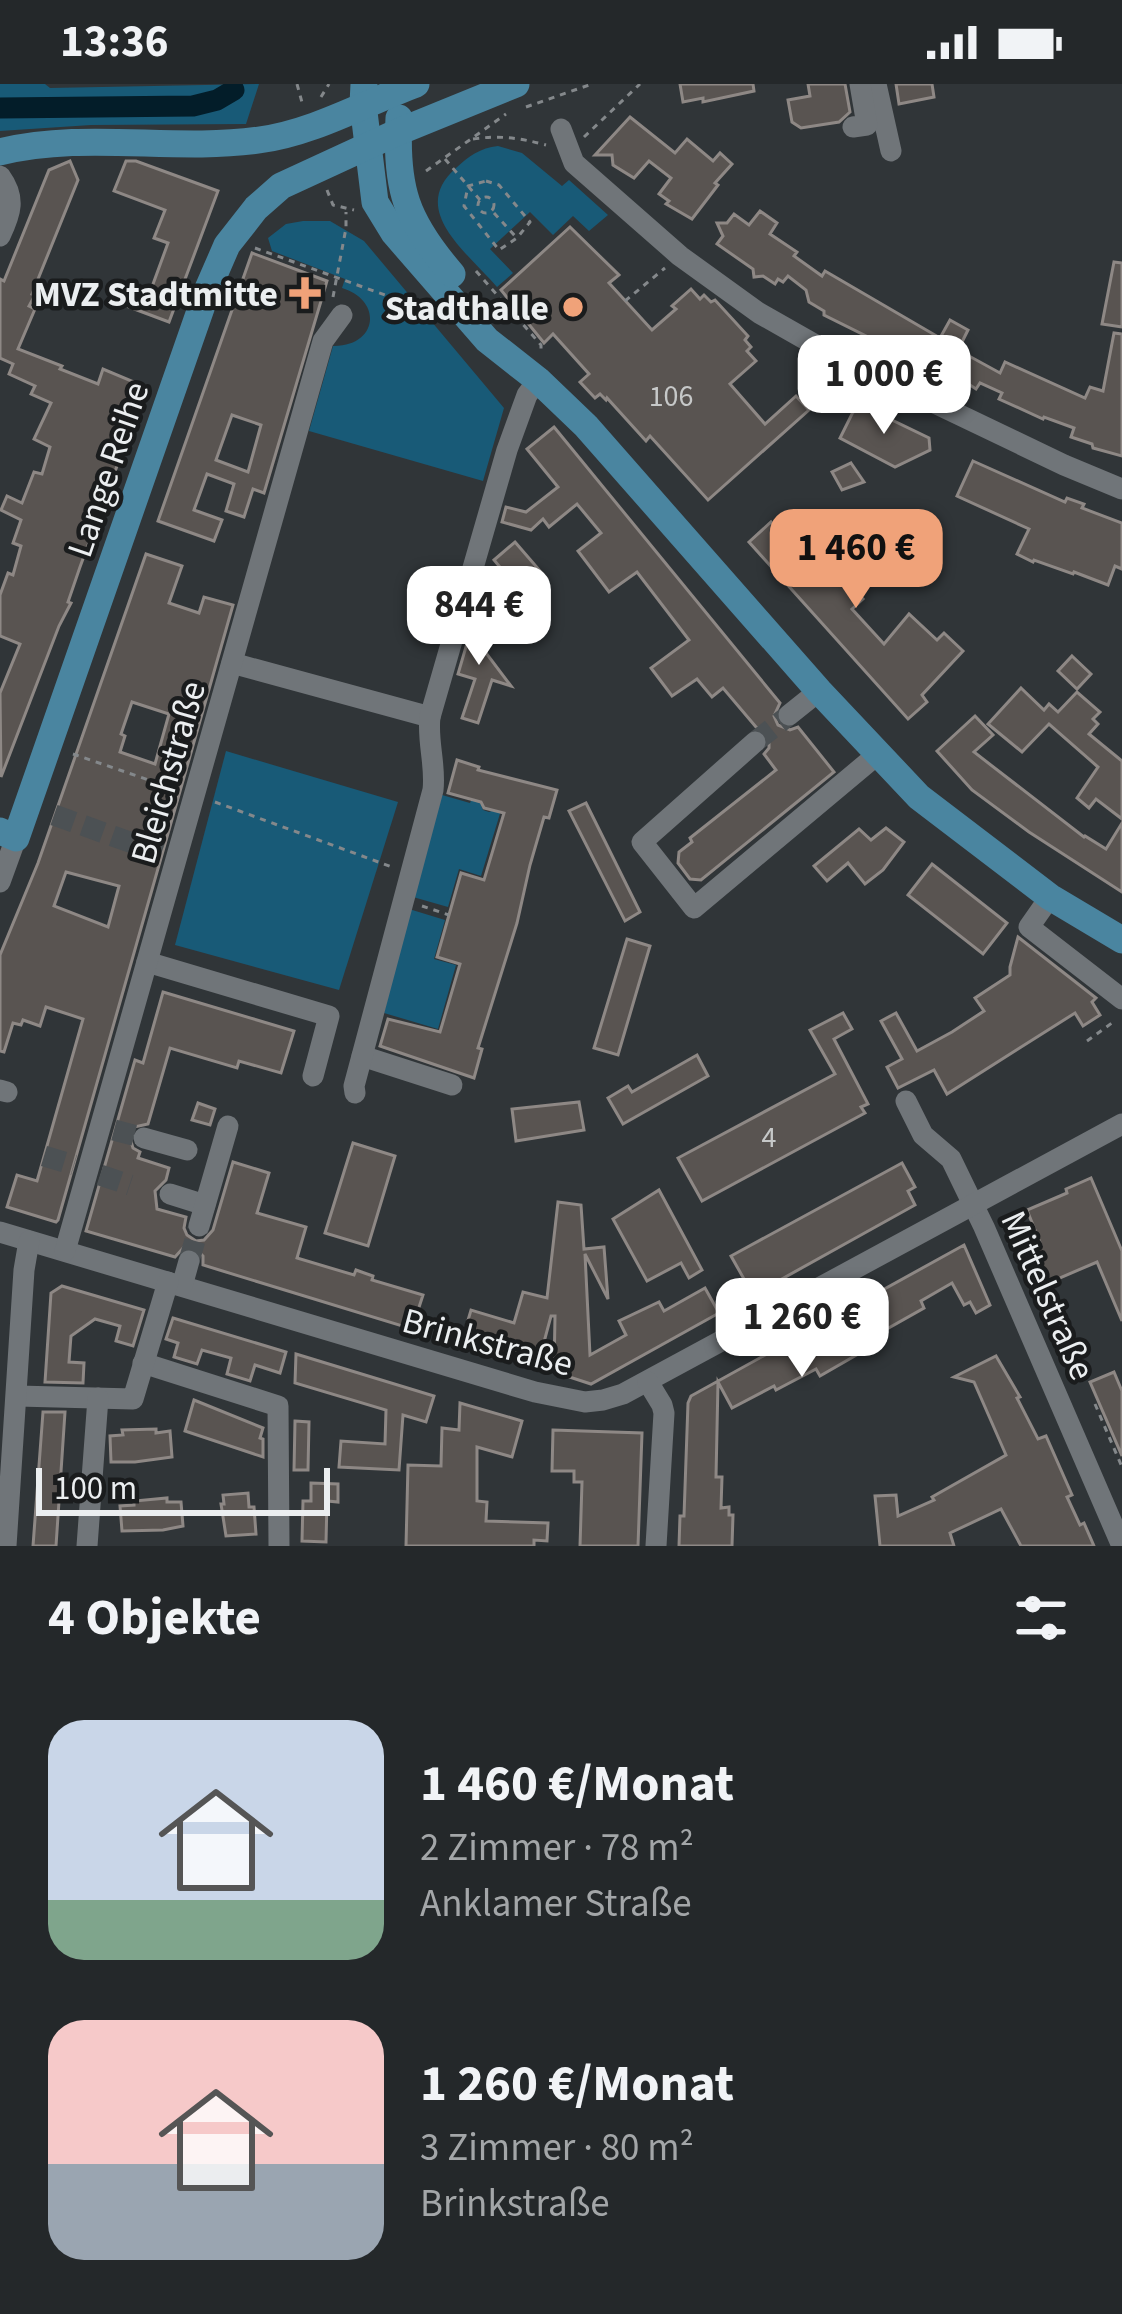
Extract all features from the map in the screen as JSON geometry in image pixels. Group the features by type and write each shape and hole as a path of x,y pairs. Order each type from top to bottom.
{"main road":[{"path":"0,152 48,142 261,140 309,127 364,94 405,86 397,160 409,213 438,258 538,380"},
{"path":"364,94 375,202 394,232 487,340 586,426 819,691 919,796 1050,897 1122,940"},
{"name":"Lange Reihe","path":"8,835 227,245 281,186 398,132 520,96"}],"street":[{"path":"853,127 867,124 860,84"},
{"path":"876,84 891,151"},
{"path":"561,129 574,163 672,249 759,313 826,352 1122,489"},
{"path":"0,176 12,201 0,236"},
{"name":"Bleichstraße","path":"65,1251 88,1170 107,1128 147,962 323,341 337,307"},
{"path":"355,1093 434,780 430,717 507,450 527,395 538,380"},
{"path":"232,663 430,717"},
{"path":"789,715 819,691"},
{"path":"755,742 642,842 694,908 878,754"},
{"name":"Lange Reihe","path":"0,882 8,835"},
{"path":"1050,897 1029,926 1122,999"},
{"path":"147,962 329,1016 313,1076"},
{"path":"362,1055 452,1085"},
{"name":"Mittelstraße","path":"906,1101 923,1135 951,1159 1122,1546"},
{"name":"Brinkstraße","path":"0,1232 560,1398 603,1400 648,1382 1122,1124"},
{"path":"170,1194 202,1215 228,1126"},
{"path":"144,1138 187,1150"},
{"path":"6,1546 29,1240"},
{"path":"18,1396 133,1400 143,1363 189,1261"},
{"path":"143,1363 278,1406 279,1546"},
{"path":"648,1382 664,1413 656,1546"},
{"path":"87,1546 98,1398"}],"path":[{"path":"297,84 304,110"},
{"path":"520,96 592,84"},
{"path":"507,114 471,139 519,137 569,152 640,84"},
{"path":"444,158 480,200"},
{"path":"486,181 499,185 530,223 499,250 464,206 468,187 486,181"},
{"path":"491,199 492,210 481,211 480,200 491,199"},
{"path":"337,307 346,210"},
{"path":"492,210 518,238"},
{"path":"252,247 434,312"},
{"path":"625,301 645,284"},
{"path":"61,750 410,874"},
{"path":"404,900 449,915"},
{"path":"1087,1041 1122,1016"},
{"path":"1095,1404 1122,1467"}],"shaded area":[{"path":"0,84 50,88 259,84 246,124 0,131"},
{"path":"498,146 522,153 562,186 569,180 608,215 589,231 573,216 553,235 530,212 490,249 513,273 497,287 447,230 438,199 443,184 461,164"},
{"path":"330,221 364,241 504,408 483,481 309,431 333,346 359,339 370,322 364,303 342,288 345,279 272,251 268,238 286,224"},
{"path":"226,751 398,802 339,990 175,945"},
{"path":"442,795 470,803 472,798 479,800 489,812 502,807 481,876 459,869 448,907 413,897"},
{"path":"409,909 445,920 434,959 456,965 438,1029 384,1013"}],"building":[{"path":"680,84 753,84 754,91 683,102"},
{"path":"808,84 845,84 850,112 839,122 801,128 792,122 788,100 810,96"},
{"path":"896,84 932,84 934,97 899,104"},
{"path":"630,117 675,153 687,139 713,161 720,153 732,164 692,219 666,204 669,201 659,194 671,178 649,161 634,178 613,165 612,155 595,155"},
{"path":"70,161 78,180 32,294 29,306 35,309 18,349 98,384 103,369 146,387 71,603 1,777 0,693 20,644 0,636 0,595 8,573 13,575 21,546 13,543 21,520 1,510 7,496 22,503 34,472 42,474 50,447 34,439 51,403 31,394 35,386 9,374 13,364 0,358 0,279 4,281 49,170"},
{"path":"126,161 218,191 169,322 129,307 135,290 149,295 168,243 154,238 165,210 114,191"},
{"path":"760,211 777,223 770,234 822,276 825,271 940,338 950,320 968,330 958,350 1000,373 1005,362 1085,398 1090,387 1103,391 1114,333 1122,334 1122,456 1071,437 1074,428 999,399 1002,393 980,383 976,389 970,385 949,389 935,383 920,368 934,341 897,354 884,346 874,351 874,340 824,315 809,302 806,290 788,276 775,284 763,276 754,277 753,269 717,244 723,236 717,223 727,223 734,214 749,225"},
{"path":"570,227 619,275 609,283 652,330 691,289 700,299 704,295 715,300 748,336 745,340 751,347 747,351 756,361 730,384 765,424 796,396 809,410 708,500 650,436 646,441 607,398 600,394 595,398 580,382 589,374 553,334 544,343 501,290"},
{"path":"252,253 327,281 264,493 253,489 244,517 226,511 234,484 207,474 194,510 222,520 214,541 158,521","holes":["232,415 261,425 248,472 216,460"]},
{"path":"1114,262 1122,263 1122,327 1102,324"},
{"path":"866,407 879,414 890,408 890,419 929,438 930,450 895,467 840,438 853,412"},
{"path":"554,427 780,703 774,716 778,725 790,730 798,727 834,772 701,880 690,879 678,863 679,852 776,770 764,754 769,738 723,688 712,697 697,679 672,696 651,668 689,640 637,572 609,592 578,551 601,533 577,504 549,527 543,519 531,530 502,522 506,507 526,512 558,487 527,449"},
{"path":"973,461 1122,523 1122,569 1115,566 1108,585 1017,554 1029,529 957,496"},
{"path":"851,463 864,482 842,490 832,472"},
{"path":"847,519 853,527 862,519 874,534 865,541 869,546 839,572 863,599 852,609 884,644 909,614 937,640 944,633 963,651 922,695 927,702 908,719 749,542 771,522 782,535 796,522 816,546"},
{"path":"515,542 547,579 525,597 494,560"},
{"path":"146,554 182,566 169,603 199,613 204,597 233,605 56,1222 7,1207 17,1175 37,1181 83,1019 46,1007 40,1026 23,1020 21,1025 13,1023 4,1052 0,1051 0,955 38,863","holes":["132,702 169,714 155,764 120,752","66,872 119,886 108,927 54,906"]},
{"path":"475,616 495,622 486,653 511,686 492,680 478,723 462,718 475,679 458,674"},
{"path":"1072,656 1091,674 1077,689 1058,671"},
{"path":"1021,688 1044,710 1049,704 1058,712 1077,692 1100,712 1089,734 1122,761 1122,819 1096,799 1089,808 1077,798 1098,767 1049,724 1022,752 988,724"},
{"path":"975,716 993,735 974,752 1084,837 1106,849 1122,823 1122,892 972,790 937,751"},
{"path":"457,760 557,790 530,865 478,1048 482,1049 474,1078 380,1046 388,1019 440,1032 460,964 437,957 461,873 484,880 504,813 448,793"},
{"path":"586,803 640,912 625,921 569,811"},
{"path":"886,828 904,842 883,870 865,884 848,863 827,881 814,866 859,829 871,840"},
{"path":"932,864 1007,923 983,954 908,895"},
{"path":"1018,937 1096,998 1092,1002 1100,1015 1083,1026 1075,1013 947,1094 934,1070 898,1088 887,1067 902,1059 881,1021 896,1013 917,1051 952,1032 984,1011 975,998 1010,975"},
{"path":"627,939 650,946 618,1055 594,1048"},
{"path":"163,992 294,1031 281,1073 239,1061 237,1068 170,1048 148,1124 134,1127 129,1135 133,1148 140,1152 138,1158 169,1168 166,1180 155,1191 157,1209 186,1217 187,1235 204,1240 213,1230 233,1162 269,1173 257,1213 306,1227 297,1258 354,1275 356,1270 373,1276 372,1280 423,1295 412,1329 203,1265 203,1256 194,1247 184,1247 175,1257 86,1231 135,1060 143,1063"},
{"path":"843,1013 852,1029 834,1039 868,1104 861,1107 865,1113 702,1201 678,1158 835,1074 810,1030"},
{"path":"697,1055 708,1076 623,1124 608,1098 628,1086 632,1092"},
{"path":"579,1102 584,1130 516,1141 512,1109"},
{"path":"198,1103 215,1109 210,1125 192,1120"},
{"path":"353,1143 395,1156 368,1246 325,1233"},
{"path":"902,1163 915,1187 908,1191 915,1205 753,1295 731,1256"},
{"path":"1091,1178 1122,1251 1122,1321 1097,1262 1034,1293 1018,1255 1041,1245 1027,1210"},
{"path":"659,1190 702,1270 689,1278 681,1263 647,1281 613,1219"},
{"path":"558,1202 581,1205 584,1249 604,1247 608,1299 585,1254 590,1355 626,1335 619,1321 659,1302 664,1311 705,1288 719,1313 591,1384 554,1372 555,1316 551,1316 540,1357 507,1348 504,1357 461,1344 471,1310 514,1323 523,1292 547,1298"},
{"path":"964,1245 990,1305 976,1313 970,1302 964,1305 952,1283 921,1301 924,1308 855,1347 858,1354 820,1376 816,1369 732,1408 718,1382 716,1477 722,1477 721,1508 729,1507 733,1515 732,1546 679,1546 691,1396"},
{"path":"62,1286 144,1310 133,1346 116,1341 120,1326 95,1319 71,1336 69,1362 84,1363 83,1383 45,1382 51,1293"},
{"path":"173,1318 286,1352 280,1373 255,1365 250,1381 227,1374 231,1358 202,1350 197,1364 174,1357 178,1343 166,1339"},
{"path":"296,1354 434,1396 426,1422 403,1415 399,1470 339,1467 341,1441 385,1444 386,1410 295,1383"},
{"path":"996,1356 1038,1439 1046,1436 1072,1495 1067,1497 1094,1546 1021,1546 1001,1509 950,1533 954,1546 880,1546 875,1496 896,1495 898,1516 934,1500 932,1497 1006,1455 974,1382 954,1377"},
{"path":"1114,1372 1122,1391 1122,1456 1090,1382"},
{"path":"194,1400 263,1428 263,1457 185,1431"},
{"path":"460,1403 522,1421 512,1457 477,1447 477,1501 487,1502 486,1521 548,1523 547,1541 534,1540 534,1546 406,1546 408,1465 441,1466 442,1428 459,1430"},
{"path":"43,1412 65,1412 56,1546 33,1546"},
{"path":"295,1421 309,1422 308,1470 294,1470"},
{"path":"156,1429 156,1433 170,1431 172,1457 111,1462 110,1436 123,1435 122,1430"},
{"path":"553,1430 642,1433 638,1546 580,1546 582,1482 574,1482 574,1471 552,1471"},
{"path":"311,1483 338,1484 338,1502 327,1501 326,1542 302,1541 303,1501 311,1501"},
{"path":"248,1493 256,1534 226,1536 223,1495"},
{"path":"167,1498 167,1502 181,1502 183,1526 122,1531 120,1506"}],"waterway":[{"path":"0,108 193,106 234,90"}],"tunnel":[{"path":"755,742 789,715"},
{"path":"54,815 163,854"},
{"path":"114,1130 144,1138"},
{"path":"44,1156 74,1165"},
{"path":"100,1175 130,1185"},
{"path":"189,1261 199,1226"}],"place":[{"name":"MVZ Stadtmitte","path":"305,293"},
{"name":"Stadthalle","path":"573,307"}]}
